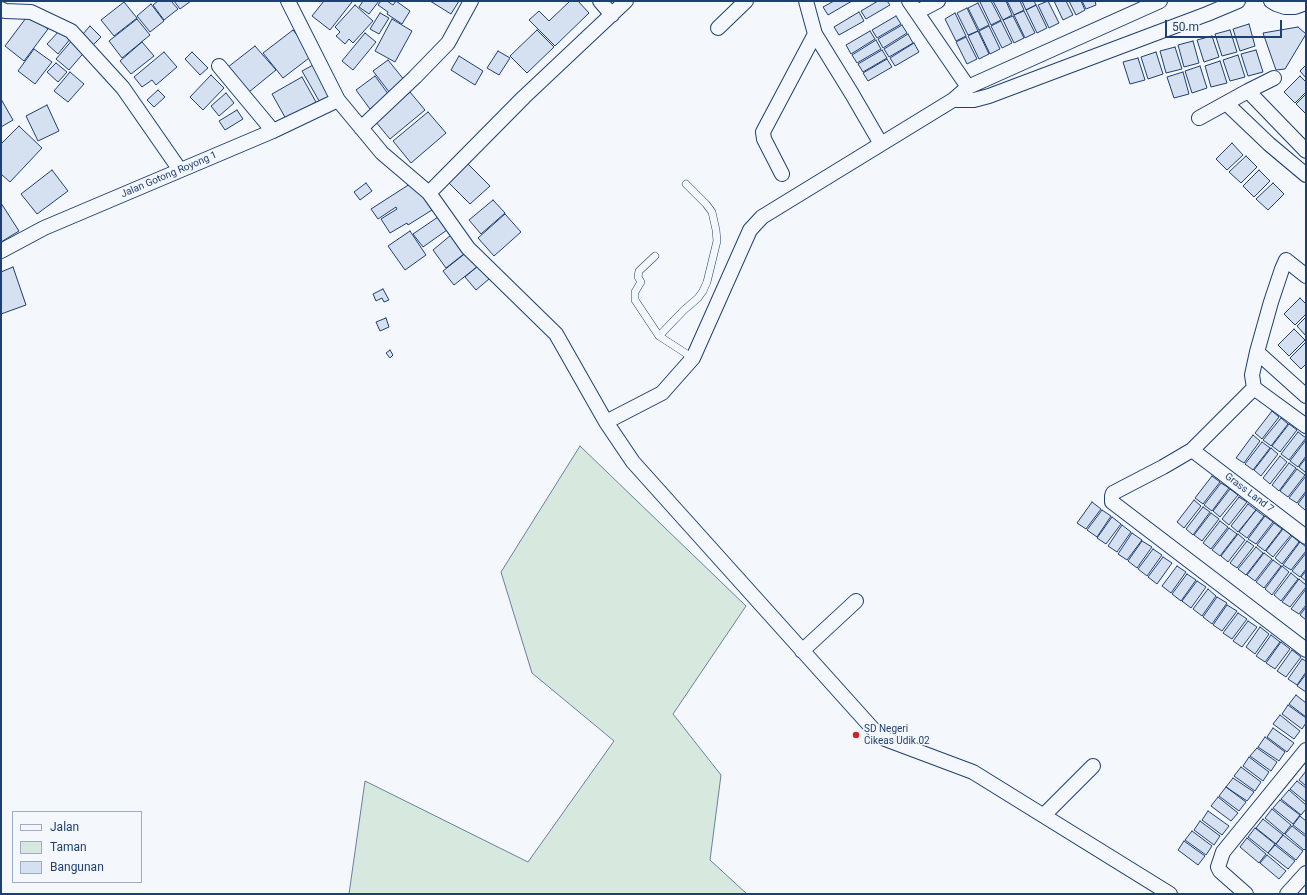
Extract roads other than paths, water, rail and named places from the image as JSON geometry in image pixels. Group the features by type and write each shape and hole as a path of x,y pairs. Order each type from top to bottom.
{"street":[{"path":"288,1 338,100 382,153 429,193 468,248 556,334 606,422 632,462 872,728 885,739 973,772 1170,894"},
{"path":"361,128 415,77 448,43 471,1"},
{"path":"600,1 612,14"},
{"path":"429,193 524,97 626,1"},
{"path":"718,28 746,1"},
{"path":"806,1 815,34 881,144"},
{"path":"938,1 913,6 968,87"},
{"path":"606,422 662,393 694,358 750,230 762,217 953,100 968,87 1160,1"},
{"path":"953,100 974,100 989,96 1238,1"},
{"path":"1272,1 1285,8 1295,7 1306,3"},
{"path":"1,9 5,11 31,12 71,31 123,88 180,170"},
{"path":"782,174 764,139 763,132 815,34"},
{"path":"219,66 273,131"},
{"path":"1199,118 1274,78"},
{"path":"1248,91 1306,151"},
{"name":"Jalan Gotong Royong 1","path":"1,251 44,228 273,131 338,100"},
{"path":"1226,103 1269,144 1306,175"},
{"path":"1306,276 1286,260 1271,302 1252,375 1254,388 1306,426"},
{"path":"1257,352 1306,396"},
{"path":"1254,388 1192,450 1164,467 1113,493 1112,502 1306,650"},
{"name":"Grass Land 7","path":"1192,450 1306,537"},
{"path":"802,651 856,601"},
{"path":"1246,894 1220,871 1218,867 1223,852 1306,750"},
{"path":"1044,815 1093,766"},
{"path":"1287,894 1306,873"}],"lane":[{"path":"660,336 684,310 698,298 703,291 707,282 717,241 712,212 686,184"},
{"path":"655,256 639,271 638,277 641,282 635,292 635,300 660,336 694,358"}],"place":[{"name":"SD Negeri Cikeas Udik 02","path":"856,735"}]}
